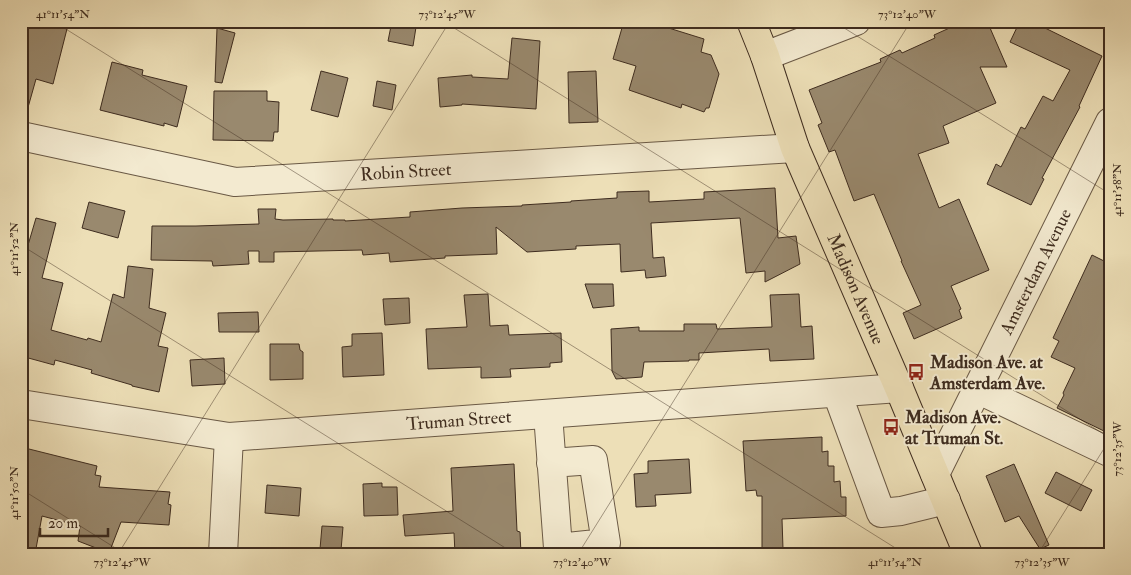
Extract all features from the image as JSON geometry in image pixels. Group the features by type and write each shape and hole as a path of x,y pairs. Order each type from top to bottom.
{"main road":[{"name":"Madison Avenue","path":"751,21 765,56 795,148 899,388 968,554"}],"street":[{"path":"765,56 856,21"},
{"name":"Amsterdam Avenue","path":"935,474 1110,122"},
{"name":"Robin Street","path":"21,136 235,182 795,148"},
{"name":"Truman Street","path":"21,404 229,437 899,388"},
{"path":"977,389 1109,452"},
{"path":"836,392 881,513 901,511 946,500"},
{"path":"548,414 551,463 558,548 606,543 593,460 551,463"},
{"path":"223,554 229,437"}],"building":[{"path":"26,21 69,21 53,84 36,79 27,111 21,111 21,42"},
{"path":"392,21 417,21 413,46 388,41"},
{"path":"624,21 660,21 659,25 704,39 701,52 711,55 719,74 709,108 706,108 704,112 682,104 681,108 629,90 636,66 613,59"},
{"path":"965,21 987,21 1007,67 980,67 996,103 943,126 949,143 918,154 939,208 959,199 989,270 951,286 961,309 959,310 962,318 914,339 903,313 921,305 874,194 854,201 835,150 829,152 818,125 822,123 809,90 881,62 880,59 900,50 902,53 935,38 934,35"},
{"path":"1020,21 1045,21 1043,27 1102,56 1080,107 1042,178 1044,179 1031,205 987,184 996,164 1001,167 1021,127 1025,129 1043,96 1053,101 1070,70 1010,42"},
{"path":"217,28 235,33 222,83 215,82"},
{"path":"512,38 540,41 536,109 462,104 440,107 438,78 472,75 472,77 508,79"},
{"path":"112,62 143,70 142,75 187,86 177,127 164,123 164,126 100,110"},
{"path":"321,71 348,78 338,117 311,110"},
{"path":"596,71 598,122 569,123 568,72"},
{"path":"377,81 396,85 392,110 373,106"},
{"path":"214,91 267,91 267,101 279,102 278,132 274,132 273,141 213,140"},
{"path":"775,188 778,238 796,236 800,264 765,282 765,271 746,273 740,218 651,223 653,258 664,257 666,276 646,278 645,270 621,272 620,244 576,246 576,249 527,252 496,227 497,254 445,256 445,258 390,262 389,253 363,255 362,250 274,252 274,262 259,262 259,251 248,251 249,264 213,266 212,261 151,260 152,226 259,224 258,209 276,209 275,219 333,219 345,221 410,217 410,212 522,206 617,198 617,192 649,191 649,202 704,199 704,192"},
{"path":"89,202 125,211 118,238 82,228"},
{"path":"36,218 56,223 42,278 63,283 51,330 101,342 113,294 124,298 128,266 153,269 149,308 166,313 158,346 168,348 159,392 132,386 91,373 92,370 55,360 54,365 21,356 21,251 26,252"},
{"path":"1092,255 1110,264 1110,434 1057,408 1075,368 1051,357 1059,341 1053,338"},
{"path":"585,284 613,284 614,306 593,308"},
{"path":"488,294 490,326 508,325 509,335 561,333 562,362 550,363 550,367 510,369 511,377 481,378 481,367 428,369 426,329 467,327 464,295"},
{"path":"799,294 801,327 812,326 814,359 770,361 769,349 699,353 699,360 644,362 642,377 616,379 612,371 611,329 639,327 639,331 684,331 684,324 716,324 717,329 772,327 770,295"},
{"path":"409,298 410,323 385,325 383,299"},
{"path":"258,312 259,332 219,332 218,313"},
{"path":"382,333 384,375 343,377 342,347 352,346 352,334"},
{"path":"270,344 299,344 300,350 303,352 303,379 270,380"},
{"path":"224,358 225,384 192,386 190,360"},
{"path":"822,437 822,452 828,451 828,466 834,466 834,482 840,481 841,497 846,497 846,516 782,519 783,549 762,549 762,496 757,496 756,490 746,491 743,441"},
{"path":"21,447 97,466 95,475 101,476 99,487 170,492 168,504 171,505 169,525 121,522 109,553 78,541 80,526 42,516 35,554 21,554"},
{"path":"689,459 691,493 655,495 656,506 636,507 634,474 648,473 648,461"},
{"path":"514,464 517,531 520,532 521,554 455,554 454,533 405,536 403,515 453,511 451,468"},
{"path":"1014,464 1049,545 1040,549 1019,516 1005,522 986,476"},
{"path":"1056,472 1092,490 1081,511 1045,493"},
{"path":"382,483 382,487 397,487 398,515 364,516 363,484"},
{"path":"267,485 301,488 299,516 265,513"},
{"path":"322,526 343,527 341,550 320,549"}],"place":[{"name":"Madison Ave. at Amsterdam Ave.","path":"916,372"},
{"name":"Madison Ave. at Truman St.","path":"891,427"}]}
